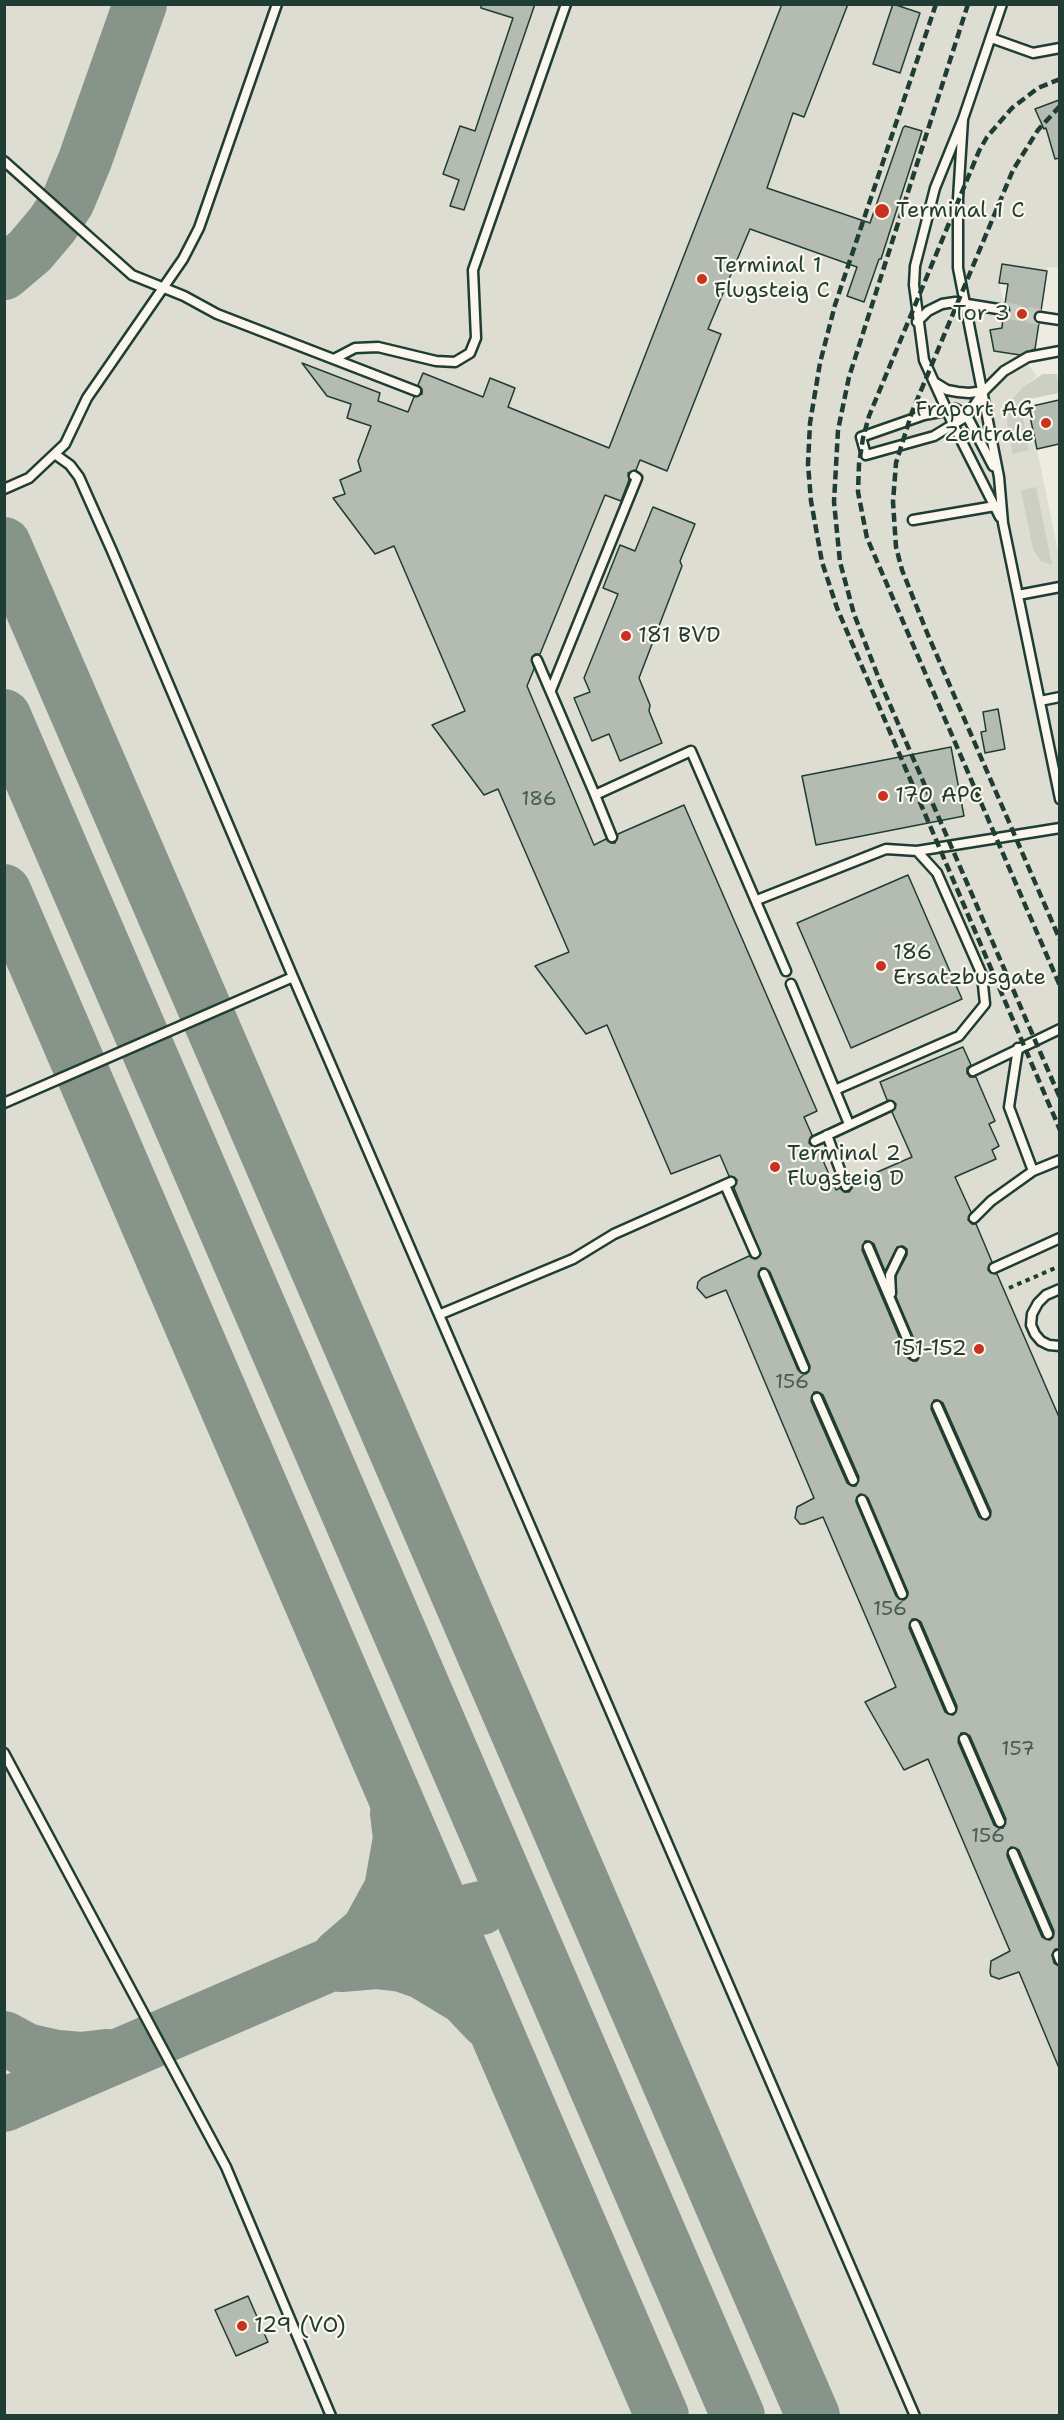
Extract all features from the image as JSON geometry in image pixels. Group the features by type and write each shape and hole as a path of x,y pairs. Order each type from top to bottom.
{"lane":[{"path":"4,489 29,478 56,455 69,438 87,398 183,259 199,228 277,4"},
{"path":"334,359 355,348 378,347 436,361 455,362 470,353 476,338 473,270 566,4"},
{"path":"1002,4 963,119 935,188 921,238 914,285 917,322 924,360 1003,523"},
{"path":"991,38 1033,53 1059,48"},
{"path":"963,119 958,268 984,391 999,477 1003,523 1059,799"},
{"path":"4,162 132,275 184,296 217,314 416,391"},
{"path":"917,322 928,311 942,304 965,303 1004,310"},
{"path":"1040,317 1059,320"},
{"path":"999,477 967,416 956,409 924,416 861,437 866,455 934,436 954,426 967,416 984,391 1004,372 1028,357 1059,351"},
{"path":"934,382 947,390 957,392 984,391"},
{"path":"56,455 70,465 79,477 915,2415"},
{"path":"551,690 638,478 634,476"},
{"path":"914,520 995,506"},
{"path":"1018,595 1059,587"},
{"path":"537,660 612,837"},
{"path":"1040,701 1059,697"},
{"path":"595,795 691,751 786,970"},
{"path":"757,900 886,849 917,851 1059,828"},
{"path":"835,1090 959,1036 985,1005 982,975 937,873 917,851"},
{"path":"4,1103 293,977"},
{"path":"791,984 849,1124"},
{"path":"973,1071 1059,1029"},
{"path":"1018,1048 1009,1107 1033,1171"},
{"path":"815,1141 890,1106"},
{"path":"827,1135 846,1186"},
{"path":"974,1218 991,1201 1033,1171 1059,1160"},
{"path":"441,1314 573,1260 614,1234 728,1183 755,1253"},
{"path":"994,1268 1059,1238"},
{"path":"868,1248 914,1355"},
{"path":"891,1300 890,1275 901,1252"},
{"path":"764,1274 804,1368"},
{"path":"1059,1289 1046,1295 1038,1303 1032,1314 1031,1325 1041,1341 1059,1346"},
{"path":"817,1398 853,1480"},
{"path":"937,1406 985,1514"},
{"path":"862,1500 902,1594"},
{"path":"915,1625 951,1709"},
{"path":"964,1739 1000,1822"},
{"path":"4,1752 226,2167 331,2415"},
{"path":"1013,1853 1048,1934"}],"path":[{"path":"1009,1288 1059,1266"}],"shaded area":[{"path":"4,5 1059,5 1059,268 1048,267 1035,288 999,283 1014,346 1037,376 1024,386 1060,561 1059,2415 5,2415"},
{"path":"1043,374 1057,374 1059,393 1020,401 1029,450 1013,454 1007,423 1010,402 1024,386"},
{"path":"1036,487 1052,565 1041,561 1033,549 1021,490"}],"building":[{"path":"481,4 535,4 464,210 450,206 459,180 443,174 460,126 475,131 513,18 481,8"},
{"name":"Terminal 2 Flugsteig D","path":"782,4 848,4 804,117 793,113 767,188 870,223 903,128 905,126 922,131 881,259 879,259 864,302 847,296 857,267 750,229 708,329 721,334 667,471 640,460 636,470 628,473 629,480 621,501 605,495 540,654 532,657 534,669 527,686 594,845 606,839 615,843 618,834 684,805 817,1111 804,1117 812,1135 809,1143 817,1147 836,1190 840,1188 844,1192 849,1192 852,1183 912,1157 892,1112 896,1104 887,1100 880,1082 963,1047 971,1065 967,1068 967,1073 970,1077 976,1077 995,1121 989,1124 999,1146 992,1150 996,1159 955,1177 971,1212 968,1220 976,1224 992,1262 988,1270 997,1274 1059,1417 1059,1949 1055,1949 1052,1955 1054,1963 1059,1966 1059,2068 1019,1972 999,1979 991,1976 991,1961 1010,1951 928,1759 904,1770 865,1702 896,1687 823,1517 804,1524 800,1524 795,1518 797,1507 814,1498 726,1290 706,1298 697,1288 702,1278 749,1256 755,1259 761,1254 734,1188 737,1180 729,1176 720,1155 671,1174 607,1025 586,1034 535,966 569,952 498,789 484,795 432,725 465,711 394,546 375,554 333,498 345,494 340,480 361,471 358,461 371,426 347,418 351,404 327,396 302,363 380,393 378,401 408,412 414,397 422,394 422,389 418,385 423,373 483,397 490,378 515,388 508,407 609,448","holes":["865,1241 874,1244 885,1271 897,1247 903,1246 907,1249 907,1255 896,1276 896,1297 920,1353 917,1361 908,1358 862,1250","761,1268 770,1272 810,1366 806,1374 798,1370 758,1276","814,1392 823,1395 859,1477 856,1486 847,1483 811,1401","934,1400 943,1403 991,1511 987,1520 979,1517 931,1409","860,1494 868,1498 908,1592 904,1600 896,1596 856,1502","912,1619 921,1622 957,1706 953,1715 945,1712 909,1628","961,1733 970,1736 1006,1819 1003,1828 994,1825 958,1742","1011,1847 1019,1850 1054,1931 1050,1940 1042,1937 1007,1856"]},
{"path":"893,4 920,13 900,73 873,64"},
{"path":"1059,100 1059,158 1055,159 1046,128 1044,129 1035,109"},
{"name":"Tor 3","path":"1002,264 1047,271 1041,311 1035,313 1034,317 1039,323 1035,349 1020,355 994,351 990,330 1002,328 1003,316 1010,312 1010,307 1005,304 1008,284 999,283"},
{"name":"Fraport AG Zentrale","path":"1059,400 1059,444 1037,449 1028,407"},
{"name":"181 BVD","path":"653,507 695,524 680,561 682,566 639,678 662,743 620,761 609,734 592,741 574,698 590,692 584,678 618,594 603,588 620,545 635,551"},
{"path":"998,709 1005,749 985,753 981,732 986,731 983,712"},
{"name":"170 APC","path":"951,747 964,816 816,845 802,776"},
{"name":"186 Ersatzbusgate","path":"908,875 962,999 851,1048 797,923"},
{"name":"129 (VO)","path":"248,2296 268,2342 236,2356 215,2310"}],"taxiway":[{"path":"4,273 30,251 68,201 85,160 140,4"},
{"path":"4,544 813,2416"},
{"path":"4,716 738,2416"},
{"path":"4,891 662,2416"},
{"path":"339,1956 368,1931 391,1889 400,1838 397,1813"},
{"path":"4,2105 373,1946 447,1916 481,1908"},
{"path":"341,1965 376,1962 402,1965 422,1972 465,1998 488,2022"},
{"path":"4,2038 26,2050 57,2057 81,2059 106,2056"}],"tunnel":[{"path":"1004,310 1040,317"}],"railway":[{"path":"936,4 835,305 820,363 810,423 808,464 811,501 822,562 837,608 1060,1130"},
{"path":"968,4 849,377 838,430 834,502 840,562 854,614 881,684 1060,1098"},
{"path":"1060,79 1038,88 1012,108 987,137 979,151 869,416 859,464 858,492 867,538 1060,986"},
{"path":"1060,106 1038,130 1013,170 912,412 896,463 893,502 896,547 902,570 1060,940"}],"place":[{"name":"Terminal 1 C","path":"882,211"},
{"name":"Terminal 1 Flugsteig C","path":"702,279"},
{"name":"Tor 3","path":"1022,314"},
{"name":"Fraport AG Zentrale","path":"1046,423"},
{"name":"181 BVD","path":"626,636"},
{"name":"170 APC","path":"883,796"},
{"name":"186 Ersatzbusgate","path":"881,966"},
{"name":"Terminal 2 Flugsteig D","path":"775,1167"},
{"name":"151-152","path":"979,1349"},
{"name":"129 (VO)","path":"242,2326"}]}
